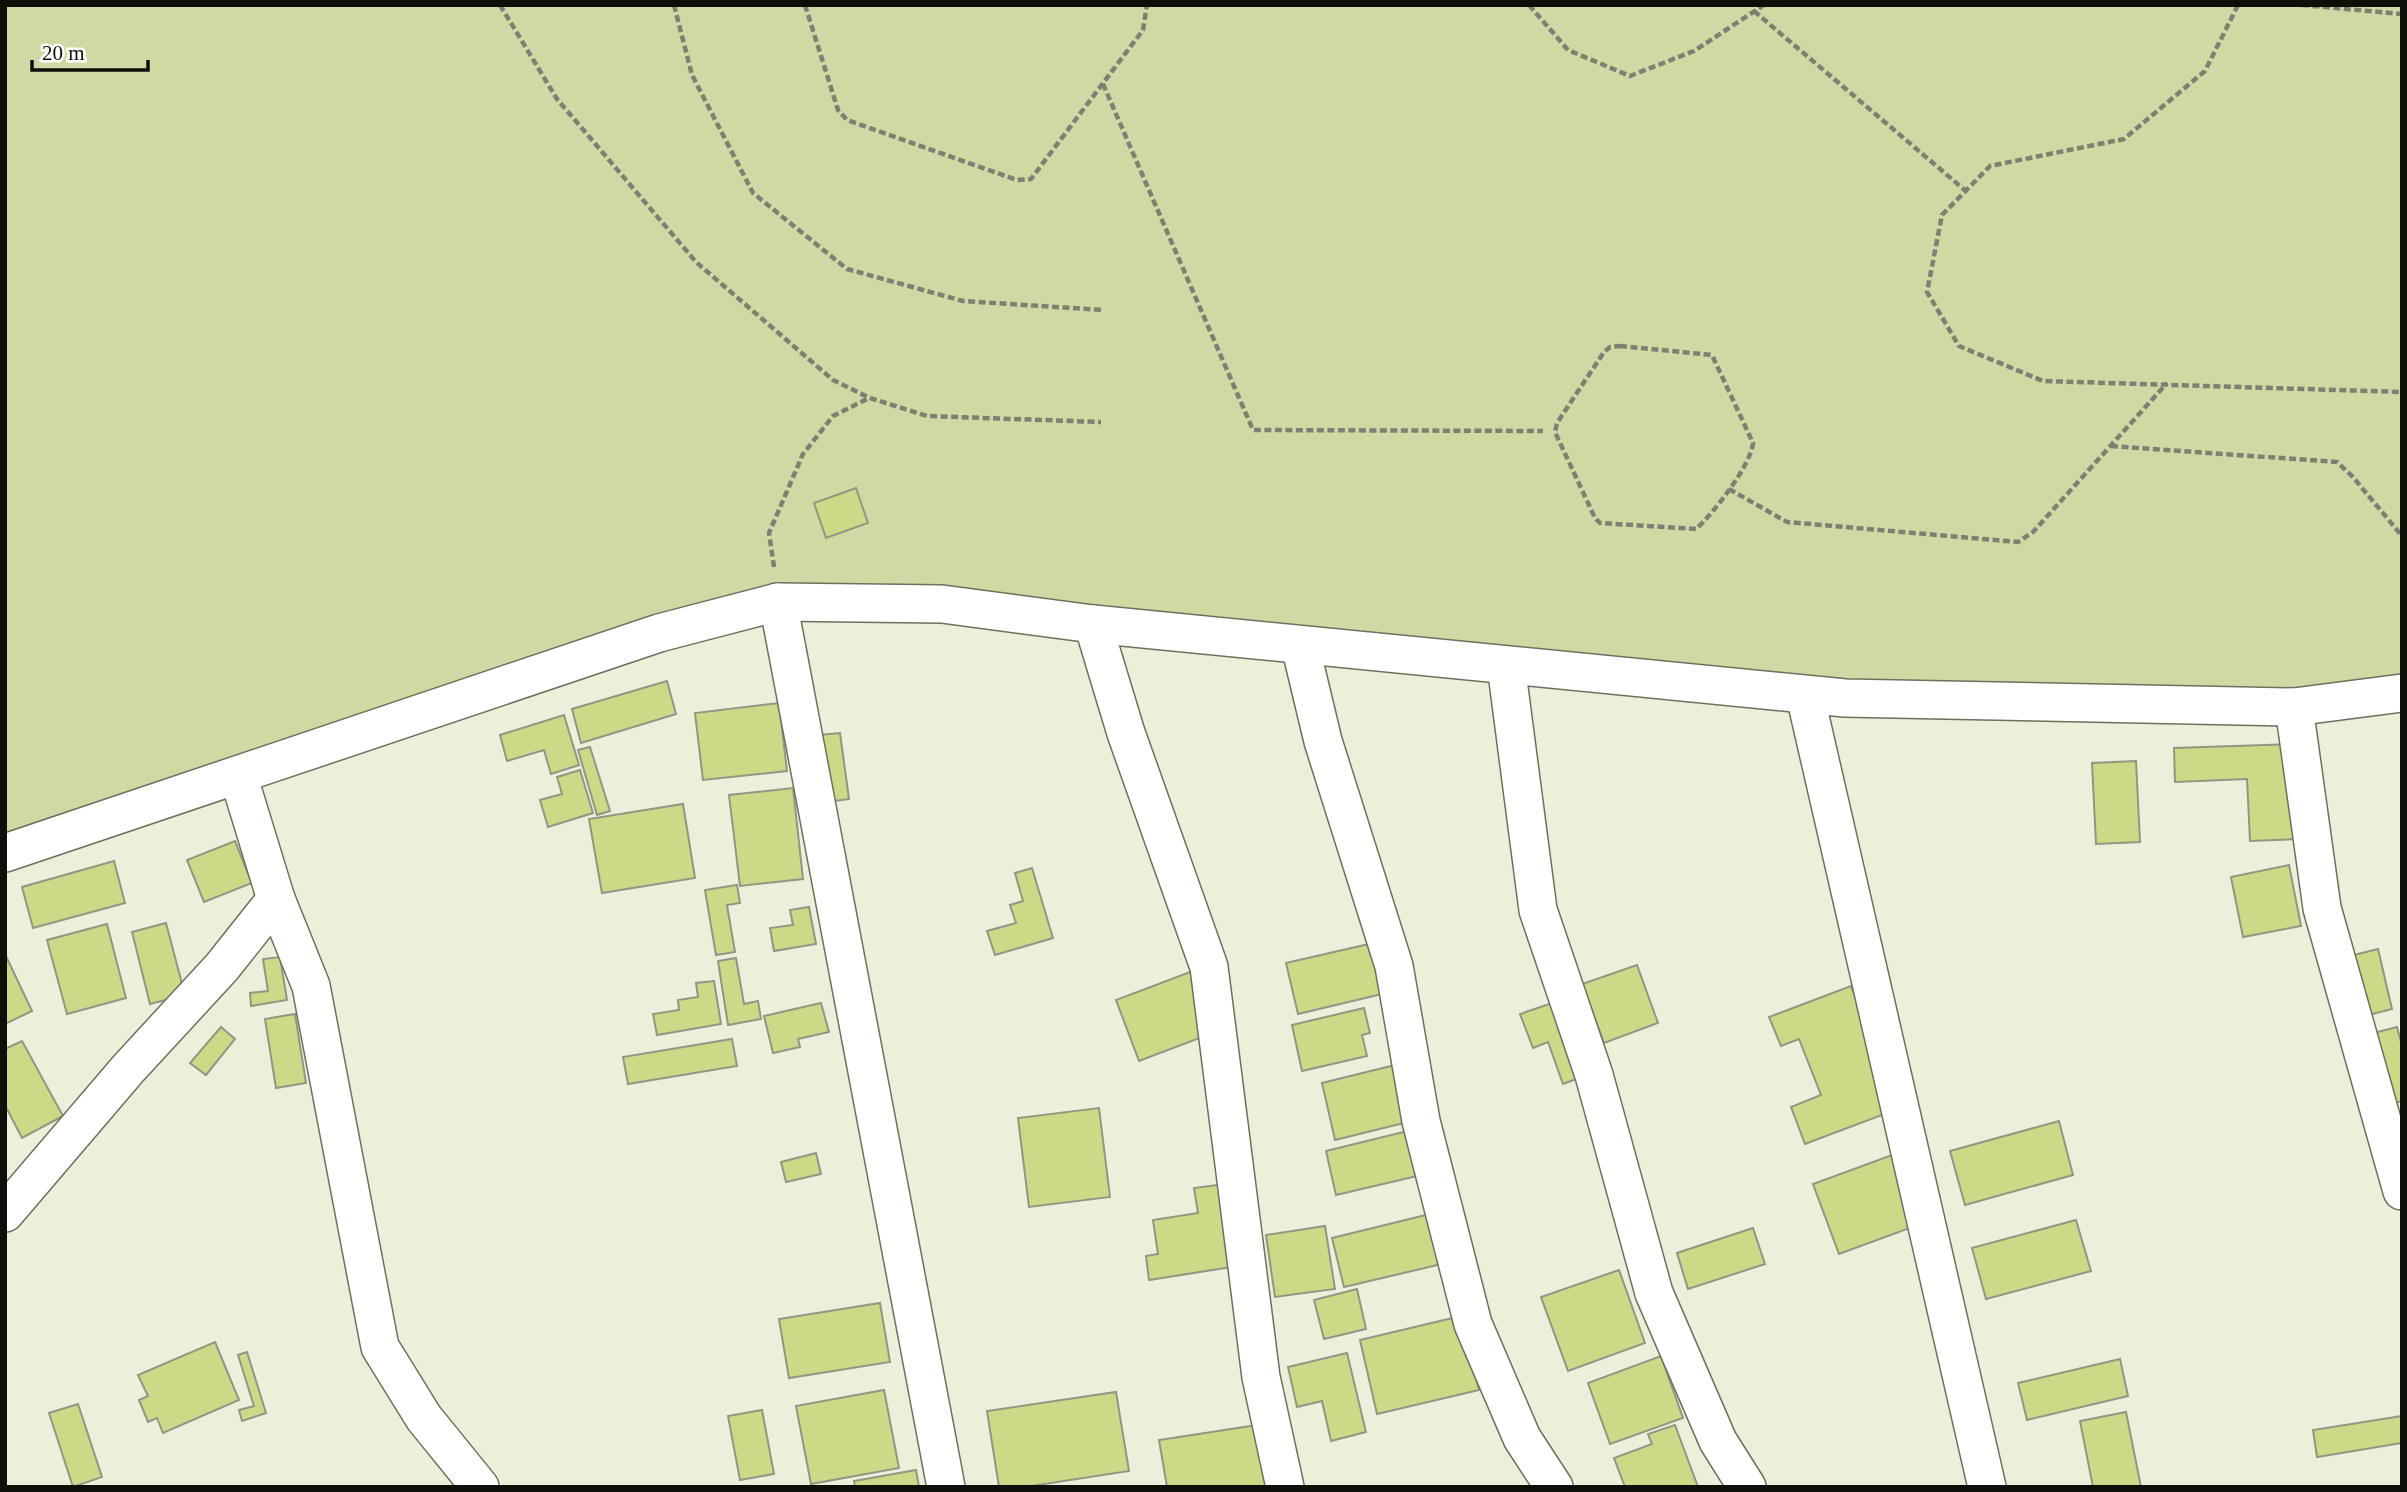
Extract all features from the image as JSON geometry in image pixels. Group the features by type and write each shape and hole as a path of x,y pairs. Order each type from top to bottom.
{"street":[{"path":"778,602 946,1487"},
{"path":"5,853 659,632 778,602 942,604 1093,624 1845,698 2294,707 2402,693"},
{"path":"1093,624 1126,733 1209,967 1261,1377 1284,1487"},
{"path":"1300,645 1323,741 1394,966 1421,1121 1473,1324 1522,1438 1554,1487"},
{"path":"1506,665 1538,910 1594,1075 1654,1293 1718,1441 1746,1487"},
{"path":"1805,695 1987,1487"},
{"path":"2294,707 2322,908 2402,1191"},
{"path":"238,775 276,899 311,986 380,1347 424,1418 480,1487"},
{"path":"5,1213 128,1069 222,967 276,899"}],"path":[{"path":"500,5 556,99 696,262 832,380 870,398 927,416 1101,422"},
{"path":"674,5 692,75 753,193 847,269 963,302 1103,310"},
{"path":"805,5 838,110 847,120 1017,180 1031,179 1103,84 1143,30 1147,5"},
{"path":"1530,5 1568,50 1630,76 1694,51 1764,5"},
{"path":"2238,5 2205,71 2124,139 1990,166 1942,215 1927,292 1959,346 2043,381 2402,391"},
{"path":"2302,5 2402,14"},
{"path":"1755,11 1966,191"},
{"path":"1103,84 1253,430 1543,431"},
{"path":"1620,346 1712,355 1753,443 1750,457 1728,489 1696,529 1600,523 1595,518 1555,427 1604,352 1620,346"},
{"path":"1728,489 1787,522 2018,542 2034,532 2167,383"},
{"path":"778,602 769,533 803,454 833,416 870,398"},
{"path":"2110,446 2319,458 2337,462 2402,536"}],"green space":[{"path":"5,5 2402,5 2402,693 2121,701 778,602 5,853"}],"building":[{"path":"856,488 868,523 826,538 814,503"},
{"path":"667,681 676,714 581,743 572,709"},
{"path":"779,703 787,771 703,780 695,713"},
{"path":"564,715 579,765 551,774 544,750 507,761 500,735"},
{"path":"840,733 849,799 827,802 819,735"},
{"path":"2292,744 2297,839 2250,841 2247,779 2175,782 2174,748"},
{"path":"590,747 610,811 597,815 578,750"},
{"path":"2136,761 2140,842 2096,844 2092,763"},
{"path":"580,770 593,813 548,827 540,800 562,794 557,777"},
{"path":"793,788 803,879 740,886 729,795"},
{"path":"683,804 695,878 602,893 589,819"},
{"path":"235,841 252,883 204,902 187,860"},
{"path":"114,861 125,903 33,928 22,887"},
{"path":"2289,865 2301,926 2243,937 2231,877"},
{"path":"1032,868 1053,938 995,955 987,931 1016,923 1010,905 1023,901 1015,873"},
{"path":"737,885 740,903 727,905 735,952 716,955 705,890"},
{"path":"809,907 816,944 774,951 770,928 793,925 790,910"},
{"path":"166,923 185,995 150,1004 132,932"},
{"path":"107,924 126,998 67,1014 47,940"},
{"path":"1369,944 1382,994 1298,1014 1286,963"},
{"path":"2378,949 2392,1009 2368,1015 2354,955"},
{"path":"5,954 32,1011 5,1024"},
{"path":"280,957 287,1000 251,1006 250,993 268,991 263,959"},
{"path":"736,958 744,1004 758,1001 761,1019 728,1025 718,961"},
{"path":"1637,965 1658,1023 1604,1043 1582,984"},
{"path":"1190,972 1213,1033 1139,1061 1116,1000"},
{"path":"714,981 721,1024 657,1035 653,1014 679,1010 678,1000 698,997 696,983"},
{"path":"1851,986 1898,1109 1805,1144 1791,1107 1821,1095 1799,1039 1781,1046 1769,1017"},
{"path":"1558,1001 1585,1076 1563,1084 1548,1042 1533,1048 1520,1014"},
{"path":"821,1003 829,1032 798,1039 800,1047 773,1053 764,1016"},
{"path":"1364,1008 1370,1033 1362,1035 1367,1056 1302,1071 1292,1025"},
{"path":"295,1014 306,1083 276,1088 265,1019"},
{"path":"221,1027 235,1039 206,1075 190,1063"},
{"path":"2397,1027 2402,1046 2402,1101 2389,1105 2370,1034"},
{"path":"732,1039 737,1066 628,1084 623,1057"},
{"path":"22,1041 63,1116 22,1138 5,1105 5,1049"},
{"path":"1399,1064 1412,1121 1335,1140 1322,1083"},
{"path":"1099,1108 1110,1197 1029,1207 1018,1118"},
{"path":"2059,1121 2073,1175 1965,1205 1950,1151"},
{"path":"1420,1128 1430,1173 1336,1195 1326,1151"},
{"path":"816,1153 821,1174 786,1182 781,1162"},
{"path":"1892,1155 1918,1225 1839,1254 1813,1184"},
{"path":"1224,1184 1238,1266 1149,1280 1146,1256 1158,1254 1153,1220 1198,1213 1194,1188"},
{"path":"1434,1213 1446,1263 1344,1287 1332,1238"},
{"path":"2076,1220 2091,1271 1986,1299 1972,1248"},
{"path":"1325,1226 1335,1289 1275,1297 1266,1235"},
{"path":"1753,1228 1765,1264 1688,1289 1677,1253"},
{"path":"1619,1270 1645,1343 1568,1371 1541,1297"},
{"path":"1357,1289 1366,1329 1324,1339 1314,1300"},
{"path":"880,1303 890,1362 789,1378 779,1319"},
{"path":"1461,1316 1479,1390 1377,1414 1360,1340"},
{"path":"215,1342 239,1400 163,1433 157,1418 148,1422 139,1400 148,1396 138,1375"},
{"path":"247,1352 266,1413 242,1421 239,1410 254,1406 238,1355"},
{"path":"1347,1353 1366,1432 1331,1441 1322,1401 1297,1407 1288,1367"},
{"path":"1661,1356 1683,1418 1610,1444 1588,1383"},
{"path":"2120,1359 2128,1396 2027,1420 2018,1383"},
{"path":"884,1390 899,1468 811,1484 796,1406"},
{"path":"1116,1392 1129,1471 1025,1487 999,1487 987,1411"},
{"path":"78,1404 102,1477 73,1487 49,1413"},
{"path":"762,1410 774,1474 740,1480 728,1416"},
{"path":"2126,1412 2141,1487 2093,1487 2080,1421"},
{"path":"2402,1416 2402,1443 2317,1457 2313,1430"},
{"path":"1264,1424 1273,1487 1167,1487 1159,1440"},
{"path":"1675,1425 1698,1487 1625,1487 1614,1458 1652,1444 1648,1434"},
{"path":"916,1470 919,1487 855,1487 854,1481"}]}
